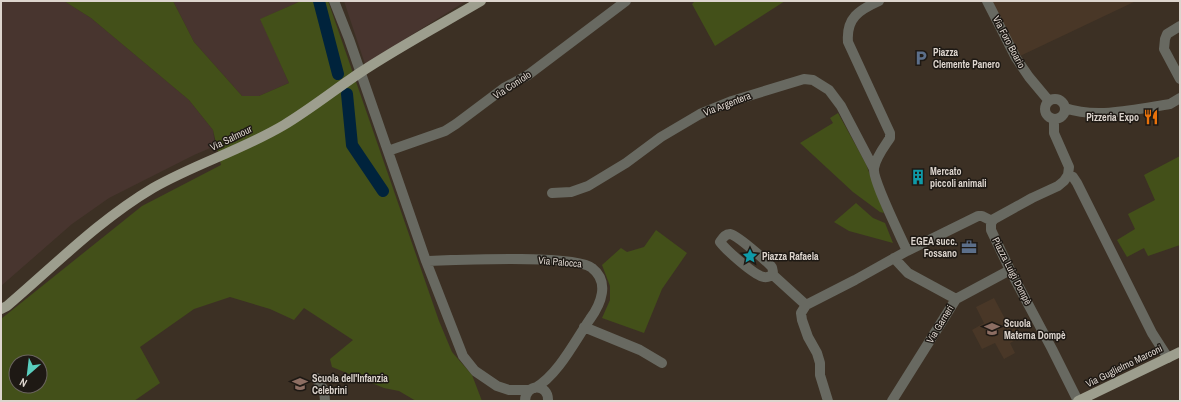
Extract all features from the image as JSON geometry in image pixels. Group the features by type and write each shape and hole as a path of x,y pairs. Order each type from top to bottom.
{"main road":[{"name":"Via Salmour","path":"1,309 7,306 63,256 124,207 152,189 176,176 236,150 284,125 360,73 481,1"},
{"name":"Via Guglielmo Marconi","path":"1078,401 1180,352"}],"street":[{"name":"Via Palocca","path":"334,1 426,262 463,356 475,371 497,386 509,390 525,401 525,397 532,389 553,374 597,310 600,303 602,281 598,273 592,267 584,263 544,259 426,262"},
{"name":"Via Coniolo","path":"388,151 445,131 504,88 528,75 626,1"},
{"path":"874,169 878,157 890,138 890,133 848,42 847,32 856,15 864,8 879,1"},
{"name":"Via Foro Boario","path":"987,1 1016,58 1029,77 1049,101"},
{"path":"1180,26 1167,34 1164,50 1180,79"},
{"name":"Via Argentera","path":"552,193 571,192 588,186 626,163 661,137 700,114 732,101 804,79 813,80 829,90 841,106 874,169 874,173 886,204 907,251"},
{"path":"1065,108 1077,112 1100,113 1170,104 1180,98"},
{"path":"1054,99 1060,100 1064,104 1065,108 1062,117 1054,120 1048,116 1045,110 1046,104 1054,99"},
{"path":"828,401 820,375 820,363 802,320 801,313 806,305 907,251 978,216 982,216 992,221 1032,198 1058,186 1068,175 1069,166 1054,133 1054,120"},
{"path":"1068,175 1073,177 1078,183 1152,333 1168,358"},
{"name":"Piazza Luigi Dompè","path":"992,221 991,230 1010,270 1078,401"},
{"path":"773,275 765,278 758,275 725,248 720,242 723,237 731,234 738,238 772,267 773,275 806,305"},
{"path":"894,258 908,273 956,299"},
{"name":"Via Garneri","path":"892,401 956,299 1010,270"},
{"path":"584,327 640,350 662,363"},
{"name":"Via Palocca","path":"548,399 553,374"},
{"path":"316,378 324,390 325,401"},
{"name":"Via Palocca","path":"509,390 542,389 548,399"}],"shaded area":[{"path":"1,1 64,1 91,18 189,100 213,130 215,146 109,198 72,224 1,286"},
{"path":"173,1 301,1 261,19 289,83 259,96 242,96 194,42"},
{"path":"344,1 466,1 365,64"},
{"path":"992,1 1136,1 1020,56"},
{"name":"Scuola Materna Dompè","path":"994,298 1011,330 1016,328 1021,337 1010,343 1015,353 1004,359 995,343 982,349 972,330 984,323 976,307"}],"green space":[{"path":"64,1 173,1 194,42 242,96 259,96 289,83 260,19 301,1 328,1 439,321 452,352 472,375 482,401 416,401 399,391 384,388 332,367 330,359 353,340 304,308 294,320 270,309 230,297 194,309 140,347 160,383 134,401 1,401 1,319 142,206 221,165 213,130 189,100 91,18"},
{"path":"695,1 785,1 715,46 692,4"},
{"path":"838,113 866,164 884,213 880,212 853,192 800,143 833,123 830,118"},
{"path":"1180,156 1180,245 1148,256 1144,248 1127,257 1117,240 1135,229 1128,214 1155,200 1144,175"},
{"path":"856,203 873,218 885,223 893,243 849,231 834,222"},
{"path":"656,230 687,253 662,289 644,333 602,318 610,300 610,286 602,265 621,248 627,252 644,247"}],"waterway":[{"path":"319,1 338,74"},
{"path":"347,94 352,145 383,191"}],"place":[{"name":"Piazza Clemente Panero","path":"921,58"},
{"name":"Pizzeria Expo","path":"1151,117"},
{"name":"Mercato piccoli animali","path":"918,177"},
{"name":"EGEA succ. Fossano","path":"969,247"},
{"name":"Piazza Rafaela","path":"750,256"},
{"name":"Scuola Materna Dompè","path":"992,329"},
{"name":"Scuola dell'Infanzia Celebrini","path":"300,384"}]}
